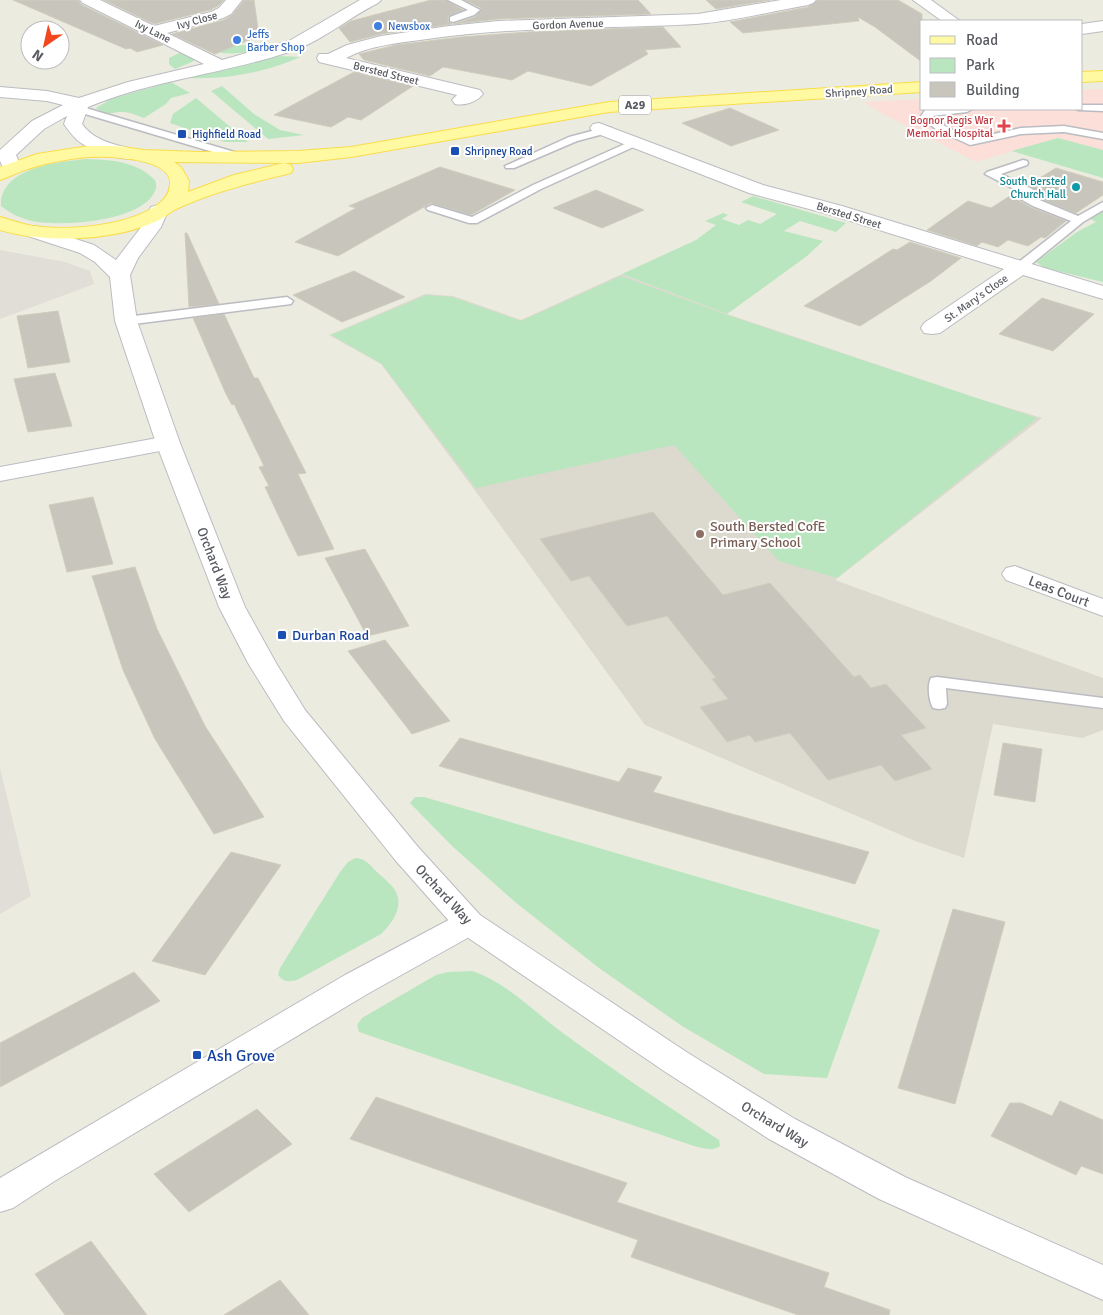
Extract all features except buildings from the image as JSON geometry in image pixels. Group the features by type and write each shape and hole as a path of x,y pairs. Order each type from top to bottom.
{"main road":[{"path":"1083,77 1103,76"},
{"name":"Shripney Road","path":"13,228 86,232 111,228 135,222 163,208 241,179 351,152 609,107 920,87"},
{"name":"Shripney Road","path":"3,172 39,158 70,153 102,151 245,158 298,157 351,152"},
{"name":"Shripney Road","path":"135,154 159,161 173,170 180,181 178,193 163,208"}],"street":[{"name":"Ivy Lane","path":"88,0 218,64"},
{"name":"Ivy Close","path":"155,32 217,14 229,8 234,0"},
{"path":"3,172 6,154 43,122 137,84 284,49 311,36 331,22 373,0"},
{"name":"Gordon Avenue","path":"331,59 353,48 381,40 449,31 498,26 698,19 808,0"},
{"path":"921,0 951,20"},
{"path":"1083,29 1103,26"},
{"name":"Bersted Street","path":"284,49 474,94 461,100"},
{"path":"0,92 47,96 79,107"},
{"path":"79,107 73,124 81,135 90,142 107,149 135,154"},
{"name":"Bersted Street","path":"603,129 756,189 834,210 1103,293"},
{"path":"13,228 87,249 102,258 120,275 128,257 152,226 163,208"},
{"name":"St. Mary's Close","path":"932,328 1019,268"},
{"name":"Orchard Way","path":"120,275 126,321 168,443 232,607 262,663 294,715 407,854 469,922 676,1062 810,1146 892,1188 1103,1283"},
{"path":"0,474 168,443"},
{"name":"Leas Court","path":"1015,574 1103,608"},
{"path":"0,1197 40,1171 288,1024 469,922"}],"lane":[{"path":"453,0 475,10 453,19"},
{"path":"79,107 245,158"},
{"path":"1083,108 1103,108"},
{"path":"948,110 930,111 926,116 941,128 970,142 1021,131 1064,129 1103,136"},
{"path":"510,166 573,139 603,129"},
{"path":"432,208 473,221 537,187 636,142"},
{"path":"1023,163 991,174 1030,192 1021,195 1037,204 1080,220"},
{"path":"1019,268 1080,220 1103,205"},
{"path":"126,321 287,301"},
{"path":"938,704 936,682 1103,703"}],"shaded area":[{"name":"Bognor Regis War Memorial Hospital","path":"1103,89 1103,150 1058,138 976,162 883,114 864,102 920,99 920,110 1083,110 1083,90"},
{"path":"0,250 65,262 90,271 94,284 0,319"},
{"name":"South Bersted CofE Primary School","path":"622,274 727,314 976,398 1042,418 835,580 1103,678 1103,730 1082,738 993,724 964,858 915,841 645,725 381,364 329,335 425,294 453,296 521,320"},
{"path":"0,768 31,896 0,914"}],"green space":[{"path":"277,44 254,51 238,53 214,51 215,46"},
{"path":"183,51 194,61 175,69 169,64 169,58"},
{"path":"280,56 300,57 287,63 244,74 215,78 187,78"},
{"path":"171,82 190,93 171,98 166,104 144,118 126,112 107,113 96,108 111,99"},
{"path":"222,86 254,114 280,130 304,135 268,139 211,91"},
{"path":"196,98 248,142 225,142 170,123 173,114"},
{"path":"1058,138 1103,150 1103,178 1012,151"},
{"path":"86,159 114,161 132,165 155,180 156,190 147,201 134,210 100,220 45,223 24,219 1,206 3,193 10,183 20,175 47,165"},
{"path":"753,196 846,223 836,232 800,221 784,231 823,241 807,256 727,314 622,274 696,240 716,225 705,221 723,213 728,215 722,219 739,225 748,220 760,224 777,214 741,202"},
{"path":"1103,209 1103,282 1045,268 1036,262 1077,232 1096,222 1089,218"},
{"path":"621,276 724,314 1037,418 837,578 779,561 674,445 476,488 382,364 331,335 427,295 452,297 521,321"},
{"path":"415,797 424,797 880,930 827,1078 764,1074 682,1026 599,968 515,902 452,846 410,803"},
{"path":"355,858 367,862 395,889 398,904 389,926 381,934 297,980 289,981 282,979 278,975 280,968 340,872 348,862"},
{"path":"472,971 508,990 601,1061 719,1140 720,1146 710,1149 694,1146 359,1032 357,1025 362,1018 436,975 448,972"}],"place":[{"name":"Newsbox","path":"378,26"},
{"name":"Jeffs Barber Shop","path":"237,40"},
{"name":"Bognor Regis War Memorial Hospital","path":"1004,126"},
{"name":"Highfield Road","path":"182,134"},
{"name":"Shripney Road","path":"455,151"},
{"name":"South Bersted Church Hall","path":"1076,187"},
{"name":"South Bersted CofE Primary School","path":"700,534"},
{"name":"Durban Road","path":"282,635"},
{"name":"Ash Grove","path":"197,1055"}]}
